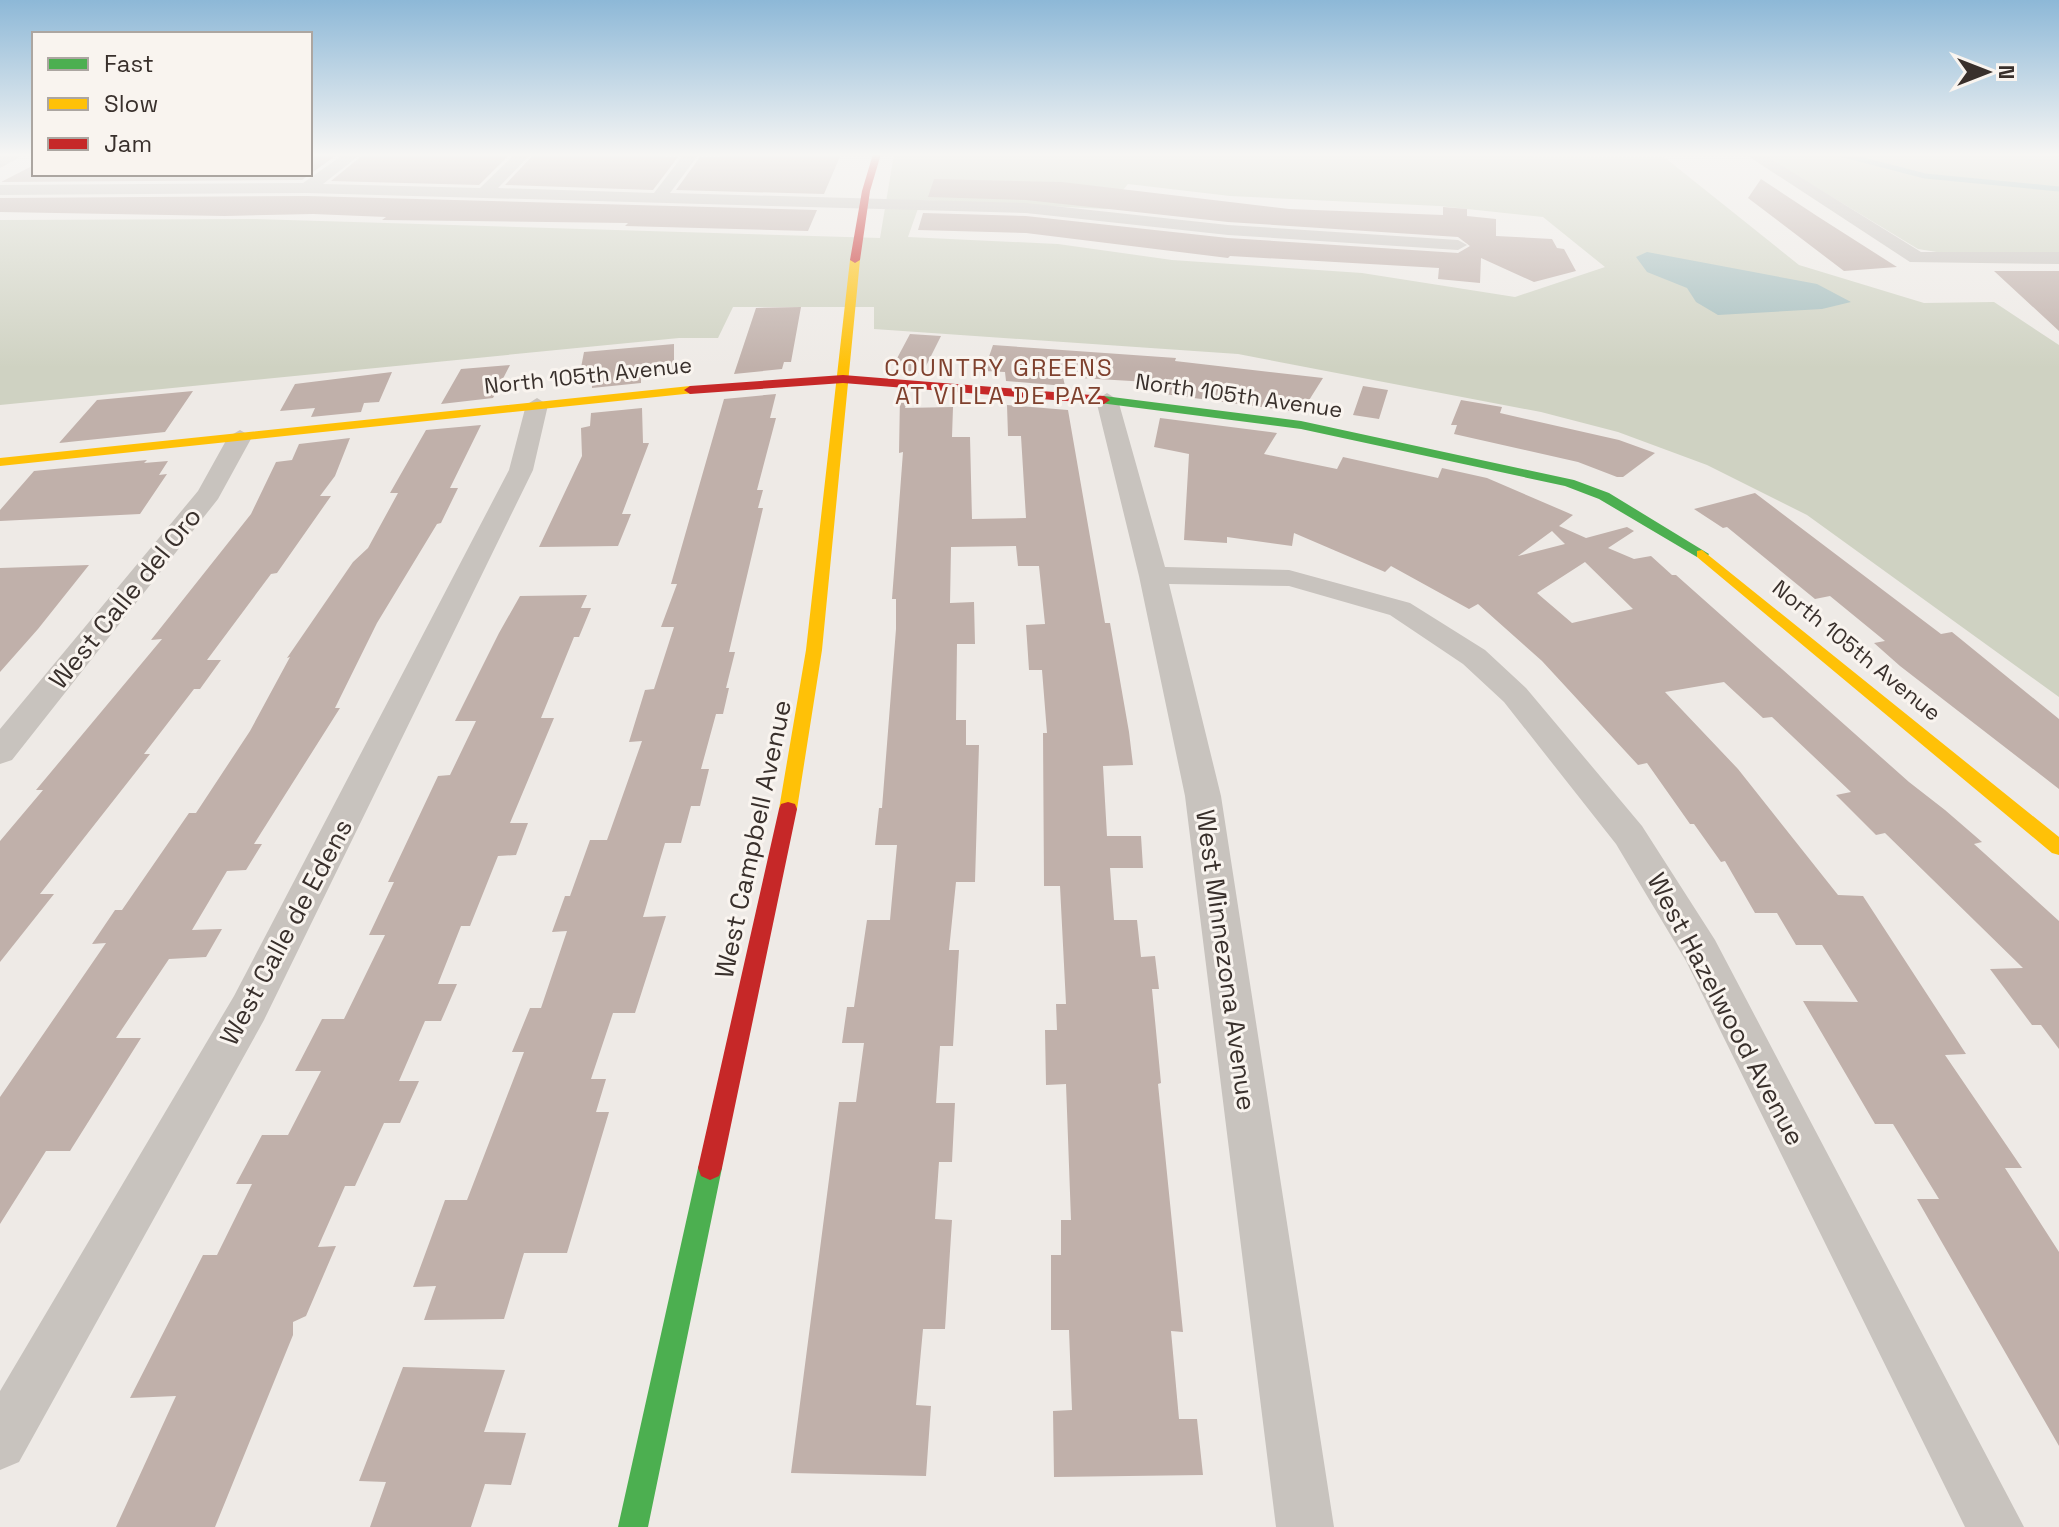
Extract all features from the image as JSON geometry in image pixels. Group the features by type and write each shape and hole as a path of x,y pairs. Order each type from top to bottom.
{"street":[{"name":"West Campbell Avenue","path":"633,1527 808,706 860,225"},
{"path":"1191,225 1458,245"},
{"path":"1865,225 1917,258 2059,258"},
{"name":"North 105th Avenue","path":"0,462 730,384 843,379 1198,409 1301,425 1529,473 1604,496 1694,547 2059,848"},
{"name":"West Minnezona Avenue","path":"1107,400 1153,576 1203,796 1305,1527"},
{"name":"West Calle de Edens","path":"0,1443 189,1114 301,909 521,470 537,405"},
{"name":"West Calle del Oro","path":"0,752 189,522 209,494 240,437"},
{"name":"West Hazelwood Avenue","path":"1153,576 1212,574 1289,578 1334,588 1400,609 1474,657 1515,695 1629,835 1679,912 1995,1527"}],"green space":[{"path":"0,225 461,225 880,238 882,225 912,225 908,237 1058,244 1172,260 1362,273 1515,297 1605,267 1553,225 1749,225 1799,265 1924,303 1994,302 2059,345 2059,697 1807,515 1707,465 1618,432 1541,412 1238,354 874,329 874,307 733,307 718,338 679,338 0,405"},
{"path":"1879,225 2059,225 2059,252 1943,253 1918,249"}],"water":[{"path":"1647,252 1817,284 1851,302 1822,309 1718,315 1696,302 1687,288 1647,272 1636,257"}],"building":[{"path":"626,225 810,225 808,231"},
{"path":"919,225 1111,225 1228,238 1458,253 1470,246 1458,237 1278,225 1496,225 1496,236 1552,239 1557,248 1564,249 1576,271 1534,282 1481,258 1480,283 1438,279 1439,268 1228,258 1026,233 918,230"},
{"path":"1784,225 1832,225 1897,267 1844,271"},
{"path":"1994,271 2059,271 2059,331"},
{"path":"801,307 791,362 784,362 782,369 734,374 756,308"},
{"path":"910,334 941,336 922,374 903,373 904,365 894,364"},
{"path":"674,344 674,371 641,374 641,383 592,388 592,377 579,378 584,352"},
{"path":"993,345 1176,358 1175,361 1323,378 1306,405 1296,403 1291,411 1164,394 1166,383 1063,377 1065,386 1006,381 1005,372 984,371"},
{"path":"510,365 493,398 441,404 461,369"},
{"path":"392,372 379,402 364,403 361,412 311,417 315,408 280,411 295,384"},
{"path":"1363,386 1388,390 1379,419 1353,415"},
{"path":"193,391 165,432 59,443 97,400"},
{"path":"776,394 770,418 776,418 757,490 763,490 758,508 763,508 729,652 735,652 723,714 716,714 701,769 709,769 700,806 691,806 681,843 665,843 643,917 666,916 635,1013 613,1013 591,1079 606,1079 596,1112 609,1112 567,1253 524,1253 504,1319 424,1320 436,1286 413,1287 445,1200 467,1200 524,1052 512,1052 530,1008 541,1008 567,931 552,932 565,896 570,896 590,840 607,840 642,741 629,742 645,690 654,689 674,627 661,627 677,584 671,584 724,399"},
{"path":"900,396 910,397 905,408 953,407 952,437 970,437 972,519 1026,518 1021,436 1008,436 1007,405 1068,410 1105,623 1110,623 1129,732 1133,765 1103,766 1107,836 1141,836 1143,868 1110,868 1114,920 1137,920 1141,957 1155,956 1159,989 1152,989 1161,1083 1158,1084 1183,1332 1171,1331 1179,1419 1197,1419 1203,1475 1054,1477 1053,1411 1072,1410 1069,1330 1051,1330 1051,1255 1061,1255 1061,1220 1071,1220 1066,1084 1046,1085 1045,1030 1057,1030 1056,1004 1066,1004 1060,886 1044,886 1043,733 1047,733 1042,670 1029,670 1026,625 1045,624 1039,566 1018,566 1016,546 951,547 950,603 974,602 975,644 957,644 956,720 966,720 966,745 979,745 975,882 956,882 949,950 959,950 953,1046 940,1046 936,1103 955,1103 952,1162 939,1162 935,1219 952,1220 945,1329 923,1329 916,1405 931,1406 926,1476 791,1473 839,1102 856,1102 864,1043 842,1043 847,1007 854,1007 867,920 890,920 897,845 875,845 879,808 882,808 896,629 896,599 892,599 903,452 899,453"},
{"path":"1461,400 1502,407 1500,413 1619,440 1655,453 1623,477 1617,477 1578,462 1454,434 1457,425 1451,425"},
{"path":"642,408 643,443 649,443 622,514 631,514 618,546 539,547 582,456 581,428 590,426 591,413"},
{"path":"1160,418 1277,433 1264,454 1337,469 1343,457 1438,478 1442,468 1487,478 1573,515 1559,526 1586,538 1627,527 1634,531 1608,548 1634,559 1651,556 1672,575 1676,575 1909,782 1982,842 1974,844 2059,921 2059,1049 2041,1025 2032,1025 1990,969 2023,968 1885,833 1876,835 1836,795 1851,792 1772,717 1763,718 1724,682 1665,692 1738,769 1838,895 1863,896 1966,1054 1945,1055 2022,1168 2005,1168 2059,1252 2059,1446 1917,1199 1939,1199 1893,1124 1875,1124 1803,1001 1858,1002 1822,945 1796,945 1777,913 1755,913 1725,861 1721,862 1694,824 1690,824 1647,763 1638,765 1542,661 1478,604 1469,609 1391,566 1385,572 1294,533 1292,546 1227,537 1227,543 1184,540 1189,454 1154,447","holes":["1552,531 1565,544 1518,556","1585,562 1633,609 1572,623 1537,593"]},
{"path":"481,425 450,488 458,488 441,523 437,524 377,623 335,708 340,708 254,844 262,844 246,870 227,871 192,930 222,929 206,957 169,959 116,1038 141,1038 70,1151 46,1151 0,1224 0,1097 106,943 92,944 115,910 122,910 189,813 196,813 250,731 290,657 287,658 353,562 368,548 398,493 390,493 426,430"},
{"path":"350,438 335,476 320,496 331,496 277,573 271,574 207,660 221,660 200,689 194,689 144,754 150,754 40,894 54,894 0,962 0,841 43,790 36,790 162,639 151,640 251,514 276,462 292,460 299,444"},
{"path":"147,460 144,463 168,461 159,475 167,474 140,514 0,521 0,510 34,471"},
{"path":"1755,493 1941,634 1952,632 2059,719 2059,789 1900,666 1874,643 1885,641 1830,596 1815,599 1727,527 1723,528 1694,509"},
{"path":"89,565 38,629 0,672 0,568"},
{"path":"587,595 581,608 591,608 579,637 574,637 541,718 554,718 510,823 528,823 516,855 498,856 470,926 461,926 438,984 457,984 441,1021 425,1021 399,1081 419,1081 400,1123 384,1123 355,1186 345,1186 318,1247 336,1246 306,1316 293,1322 293,1335 215,1527 116,1527 176,1396 130,1398 203,1255 217,1255 252,1184 236,1184 262,1135 288,1135 321,1071 295,1071 322,1019 344,1019 385,935 369,935 394,882 388,882 438,776 450,775 476,721 455,721 499,633 520,596"},
{"path":"403,1367 505,1370 484,1432 526,1433 511,1485 485,1484 471,1527 370,1527 386,1482 359,1481"}],"traffic: fast":[{"path":"1104,400 1301,425 1569,483 1604,496 1702,554"},
{"path":"633,1527 710,1168"}],"traffic: slow":[{"path":"788,809 814,650 855,260"},
{"path":"0,462 690,390"},
{"path":"1702,554 2059,848"}],"traffic: jam":[{"path":"855,260 861,225"},
{"path":"690,390 843,379 1104,400"},
{"path":"710,1168 788,809"}],"district":[{"name":"COUNTRY GREENS AT VILLA DE PAZ","path":"999,381"}]}
